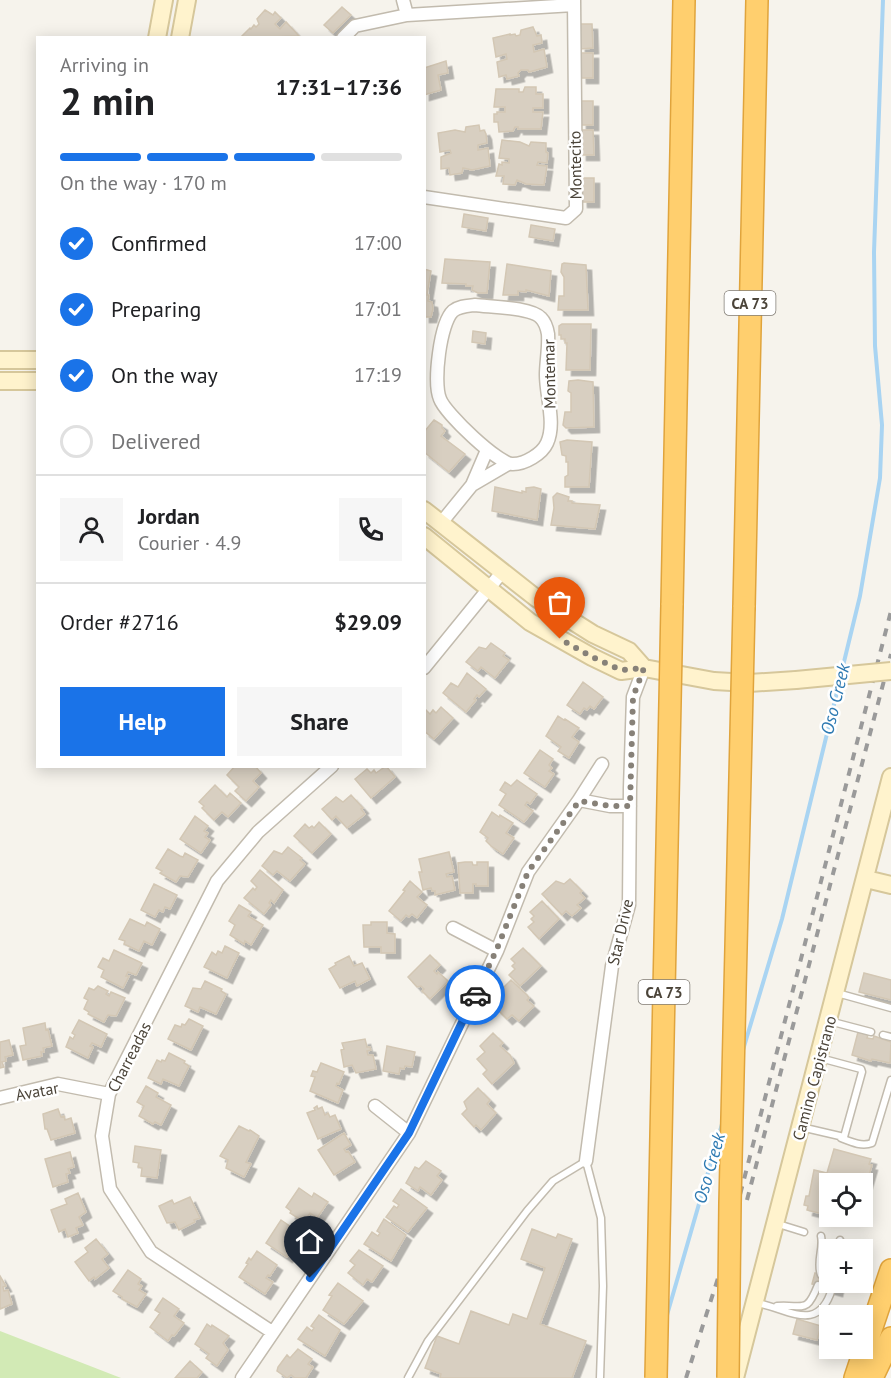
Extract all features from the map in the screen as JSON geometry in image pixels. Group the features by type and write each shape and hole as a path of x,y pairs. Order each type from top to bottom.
{"highway":[{"name":"CA 73","path":"656,1378 684,0"},
{"name":"CA 73","path":"728,1378 757,0"},
{"path":"855,1378 891,1270"},
{"path":"872,1378 891,1338"}],"main road":[{"path":"157,36 164,0"},
{"path":"180,36 187,0"},
{"path":"0,360 36,360"},
{"path":"0,381 36,381"},
{"path":"433,521 568,620 629,651 644,668"},
{"path":"426,538 530,622 592,657 621,670 644,668 714,681 749,683 891,671"},
{"name":"Camino Capistrano","path":"735,1378 866,879 884,840 891,777"},
{"path":"866,879 891,885"}],"street":[{"path":"403,0 406,15"},
{"path":"345,36 355,26 406,15 574,3"},
{"name":"Montecito","path":"426,197 567,218 576,209 574,3"},
{"name":"Montemar","path":"460,307 533,312 543,320 548,331 546,378 550,418 548,442 536,456 518,464 508,464 487,450 449,414 437,390 443,331 449,316 460,307"},
{"path":"472,485 487,450"},
{"path":"433,521 472,485 508,464"},
{"path":"426,666 502,571"},
{"name":"Star Drive","path":"586,1161 612,966 629,905 633,697 644,668"},
{"path":"242,1378 409,1133 496,951 528,872 579,801 602,764"},
{"name":"Charreadas","path":"272,1332 151,1251 110,1189 102,1136 109,1094 217,881 258,832 330,768"},
{"path":"579,801 610,806 630,806"},
{"path":"453,928 496,951"},
{"name":"Avatar","path":"0,1098 58,1084 109,1094"},
{"path":"375,1106 409,1133"}],"lane":[{"path":"836,993 891,1008"},
{"path":"829,1021 871,1032"},
{"path":"883,1035 891,1038"},
{"path":"819,1058 861,1069 844,1137 841,1138"},
{"path":"801,1127 854,1143 867,1145 872,1143 891,1080"},
{"path":"408,1378 428,1341 527,1210 553,1181 586,1161 601,1218 603,1286 600,1378"},
{"path":"775,1223 804,1232"},
{"path":"754,1302 774,1306 804,1307 810,1303 818,1285"},
{"path":"774,1306 786,1312 809,1316 823,1309 830,1293"}],"green space":[{"path":"0,1331 121,1378 0,1378"}],"building":[{"path":"342,7 351,15 333,33 324,25"},
{"path":"265,10 273,15 275,12 281,18 275,24 280,29 286,22 299,36 242,36 254,25 256,27 259,24 257,19"},
{"path":"580,24 592,24 593,48 580,49"},
{"path":"533,27 537,36 541,35 542,43 533,45 534,52 544,49 547,67 529,72 521,70 518,73 519,76 507,79 506,75 499,77 497,62 507,59 506,54 496,57 493,38 510,34 520,35 521,30"},
{"path":"580,53 593,53 593,78 581,78"},
{"path":"446,61 448,73 438,75 441,90 426,94 426,67"},
{"path":"525,87 536,87 536,94 543,94 543,108 533,108 533,112 543,112 541,129 515,127 513,131 499,132 498,122 494,122 494,114 505,112 505,107 494,107 496,89 519,89 519,92 523,92"},
{"path":"581,101 593,101 593,125 581,125"},
{"path":"479,125 480,131 484,130 486,134 487,143 478,145 478,150 488,148 490,166 472,170 463,168 462,173 450,175 449,168 441,169 441,157 451,153 450,150 440,152 438,133 455,130 465,132 466,127"},
{"path":"581,130 593,130 594,155 581,155"},
{"path":"502,140 520,142 529,146 531,142 546,143 547,163 538,162 537,165 547,166 544,185 526,184 517,180 515,185 503,184 504,176 496,176 499,164 509,163 509,159 499,158"},
{"path":"581,178 594,178 594,202 582,202"},
{"path":"464,214 488,218 486,231 462,227"},
{"path":"531,225 555,229 553,241 529,237"},
{"path":"445,259 490,262 487,293 478,293 472,290 473,286 466,286 466,284 442,283"},
{"path":"564,263 586,265 588,310 558,310 559,296 564,296 564,277 561,272"},
{"path":"507,264 551,271 549,296 526,290 526,292 518,291 518,295 503,295"},
{"path":"426,270 431,271 427,295 429,295 428,301 432,302 431,317 426,317"},
{"path":"562,324 591,324 590,370 566,370 567,343 559,335 559,326"},
{"path":"473,331 486,333 485,344 472,342"},
{"path":"569,381 593,382 594,427 566,428 563,425 565,412 571,412"},
{"path":"434,420 442,425 445,431 441,436 465,454 449,472 426,454 426,430"},
{"path":"567,440 592,442 589,487 565,487 568,462 566,462 566,456 562,455 560,442"},
{"path":"495,487 522,493 522,491 526,492 526,488 541,489 537,520 492,511"},
{"path":"557,493 569,497 568,501 572,503 600,505 595,529 551,525 553,497"},
{"path":"491,643 505,653 503,656 509,660 495,678 481,667 478,671 466,662 479,647 486,649"},
{"path":"467,673 486,689 479,697 477,695 474,699 476,700 466,712 443,693 451,683 458,687"},
{"path":"583,682 603,697 594,709 590,706 587,710 584,708 580,714 567,705"},
{"path":"441,707 453,718 434,739 426,733 426,710 430,714 433,710 436,713"},
{"path":"558,716 579,728 572,737 579,742 569,758 558,751 561,747 546,736"},
{"path":"540,750 553,759 549,765 552,768 549,771 554,774 545,787 524,773"},
{"path":"233,768 257,768 261,773 253,781 259,787 246,801 235,791 239,787 227,775"},
{"path":"388,768 395,777 371,798 355,779 367,769 371,773 374,770 376,773"},
{"path":"517,780 537,794 530,804 527,802 525,805 533,811 524,822 499,805 506,794 500,790 505,782 511,786"},
{"path":"215,785 227,797 230,793 241,803 228,817 222,812 214,820 199,802"},
{"path":"351,795 363,808 361,809 365,814 347,828 336,816 332,820 322,809 336,797 343,802"},
{"path":"492,812 513,823 506,833 514,838 503,854 491,846 486,841 488,838 480,832"},
{"path":"195,816 208,826 204,831 208,833 205,837 210,840 201,853 180,839"},
{"path":"319,822 331,834 312,853 294,836 305,824 309,828 312,826 314,828"},
{"path":"288,847 302,858 300,860 305,864 290,881 277,871 273,875 262,866 274,851 282,854"},
{"path":"168,849 180,856 183,857 185,853 198,860 188,877 180,876 176,882 160,873 162,871 156,868"},
{"path":"449,852 454,872 446,874 447,877 452,876 455,890 435,895 435,891 431,888 423,890 419,859"},
{"path":"477,862 488,862 488,886 473,884 473,893 460,893 458,863 477,865"},
{"path":"260,870 283,890 274,903 271,900 269,903 271,905 264,914 244,898 253,888 255,890 257,887 251,881"},
{"path":"570,879 582,891 580,893 585,898 577,905 581,908 572,916 566,911 562,915 542,894 556,881 564,884"},
{"path":"410,881 422,892 417,897 427,905 417,918 412,914 409,917 406,915 401,921 389,911"},
{"path":"154,884 177,895 170,909 165,907 163,912 159,910 155,917 141,910"},
{"path":"542,901 559,919 539,939 528,927 534,922 531,919 534,916 530,912"},
{"path":"239,905 251,912 248,916 263,925 251,945 245,941 244,944 230,935 235,925 229,921"},
{"path":"130,919 145,926 147,922 160,929 152,945 144,941 139,951 119,939"},
{"path":"371,922 387,922 387,933 395,934 395,953 381,953 381,947 364,947 363,925 371,925"},
{"path":"225,946 239,953 227,978 204,967 212,952 216,955 218,951 222,953"},
{"path":"523,948 541,966 520,986 509,975 515,969 512,966 515,963 511,959"},
{"path":"114,950 142,963 136,975 128,972 126,976 129,976 123,988 101,977 104,970 98,967 103,958 109,961"},
{"path":"430,955 440,965 434,971 448,981 430,999 422,991 424,989 421,986 417,987 408,977"},
{"path":"349,956 354,966 362,963 370,979 357,986 355,981 340,988 329,969"},
{"path":"864,973 891,980 891,1000 859,992"},
{"path":"511,980 527,995 529,998 527,1000 534,1006 519,1021 512,1015 507,1019 496,1008 503,1001 500,999 504,995 500,991"},
{"path":"205,981 222,989 221,991 226,994 216,1014 200,1007 198,1012 185,1006 193,988 201,989"},
{"path":"98,986 108,991 106,994 109,996 111,992 125,998 116,1016 108,1015 104,1022 88,1014 89,1012 84,1009 88,1000 84,998 89,988 94,990"},
{"path":"189,1019 203,1026 191,1050 168,1039 175,1025 181,1027"},
{"path":"79,1020 107,1034 101,1047 92,1043 90,1046 93,1047 88,1058 66,1047 70,1037 73,1039 75,1035 72,1033"},
{"path":"45,1023 52,1046 43,1048 42,1056 23,1060 20,1046 26,1045 23,1028"},
{"path":"858,1032 868,1035 867,1038 873,1039 874,1036 891,1042 890,1063 872,1059 871,1061 852,1055"},
{"path":"493,1033 503,1043 500,1046 510,1055 514,1063 492,1084 483,1074 487,1070 477,1059 485,1052 480,1046"},
{"path":"365,1039 367,1047 371,1050 367,1051 368,1055 373,1055 376,1069 356,1073 352,1065 344,1067 342,1043"},
{"path":"9,1040 13,1055 5,1057 6,1061 2,1062 4,1067 0,1068 0,1042"},
{"path":"387,1046 415,1052 412,1067 400,1068 399,1074 383,1071"},
{"path":"169,1053 185,1061 184,1063 189,1066 179,1086 163,1079 161,1084 148,1078 157,1060 165,1061"},
{"path":"321,1063 344,1072 336,1086 343,1090 338,1103 310,1091 315,1077 311,1076 313,1071 317,1072"},
{"path":"146,1086 158,1093 156,1097 171,1105 161,1125 155,1122 153,1124 139,1116 144,1106 137,1102"},
{"path":"478,1088 490,1100 487,1104 496,1113 481,1130 476,1125 474,1127 462,1114 467,1109 464,1102"},
{"path":"317,1106 318,1109 322,1107 325,1115 328,1113 330,1117 335,1115 341,1129 318,1139 307,1113 315,1110"},
{"path":"58,1109 65,1120 71,1118 75,1133 51,1140 45,1129 43,1114"},
{"path":"239,1126 259,1136 246,1162 251,1164 244,1177 226,1168 228,1160 220,1156"},
{"path":"344,1133 351,1145 344,1149 355,1162 334,1175 318,1150"},
{"path":"135,1146 161,1150 157,1178 141,1176 142,1168 138,1167 139,1163 133,1162"},
{"path":"834,1149 871,1159 870,1173 827,1173"},
{"path":"70,1152 74,1167 68,1169 70,1173 66,1174 68,1182 53,1187 45,1159"},
{"path":"426,1161 441,1171 437,1176 442,1180 431,1195 420,1187 418,1191 406,1183 415,1167 419,1169"},
{"path":"814,1170 827,1173 819,1173 819,1213 807,1210 808,1206 804,1205 806,1196 809,1196"},
{"path":"299,1188 312,1197 314,1193 328,1202 317,1218 310,1213 304,1222 290,1213 291,1211 286,1207"},
{"path":"401,1189 427,1208 408,1232 386,1217 394,1206 397,1208 399,1205 393,1201"},
{"path":"78,1193 86,1212 79,1217 83,1225 76,1228 78,1233 68,1237 65,1229 59,1232 51,1210 67,1204 65,1199"},
{"path":"190,1197 200,1218 179,1230 175,1222 167,1223 159,1206 172,1200 174,1204"},
{"path":"384,1219 406,1235 391,1261 364,1244 372,1232 378,1236 380,1233 377,1231"},
{"path":"281,1220 294,1229 291,1235 294,1237 291,1241 296,1244 287,1257 266,1243"},
{"path":"532,1229 556,1238 558,1234 572,1239 540,1324 586,1341 572,1378 440,1378 441,1374 425,1368 437,1336 459,1344 471,1311 509,1325 513,1314 527,1319 545,1268 521,1259"},
{"path":"96,1239 108,1254 102,1259 109,1268 89,1281 75,1262 88,1252 85,1248"},
{"path":"359,1250 383,1266 372,1282 367,1279 363,1285 348,1273 355,1265 350,1261"},
{"path":"257,1251 277,1265 266,1278 273,1282 265,1294 239,1277 248,1264 246,1263 249,1258 251,1260"},
{"path":"128,1270 141,1279 138,1284 142,1286 139,1290 146,1294 137,1307 113,1291"},
{"path":"815,1273 819,1274 819,1286 812,1284"},
{"path":"0,1276 6,1286 3,1287 4,1291 8,1290 12,1304 0,1309"},
{"path":"338,1283 363,1301 344,1324 323,1310 332,1296 329,1295"},
{"path":"163,1298 179,1309 174,1316 184,1323 168,1341 150,1327 160,1313 155,1310"},
{"path":"319,1315 340,1330 325,1356 298,1339 307,1327 312,1331 314,1328 311,1326"},
{"path":"797,1319 819,1325 817,1340 793,1334"},
{"path":"207,1324 229,1336 223,1343 228,1350 217,1366 206,1358 209,1354 195,1344"},
{"path":"298,1349 312,1359 308,1364 313,1367 306,1378 295,1378 291,1375 287,1378 277,1371 278,1367 287,1355 290,1358"},
{"path":"190,1361 202,1372 197,1378 175,1378"}],"waterway":[{"name":"Oso Creek","path":"842,670 860,596 880,478 882,425 875,346 874,252 883,0"},
{"name":"Oso Creek","path":"743,1050 782,919 840,680"},
{"name":"Oso Creek","path":"667,1315 722,1124"}],"railway":[{"path":"686,1378 720,1272 891,611"},
{"path":"747,1200 891,654"}],"way so far":[{"path":"475,995 496,951 528,872 579,801 610,806 630,806 633,697 644,668 621,670 560,639"}],"route":[{"path":"310,1278 409,1133 475,995"}]}
